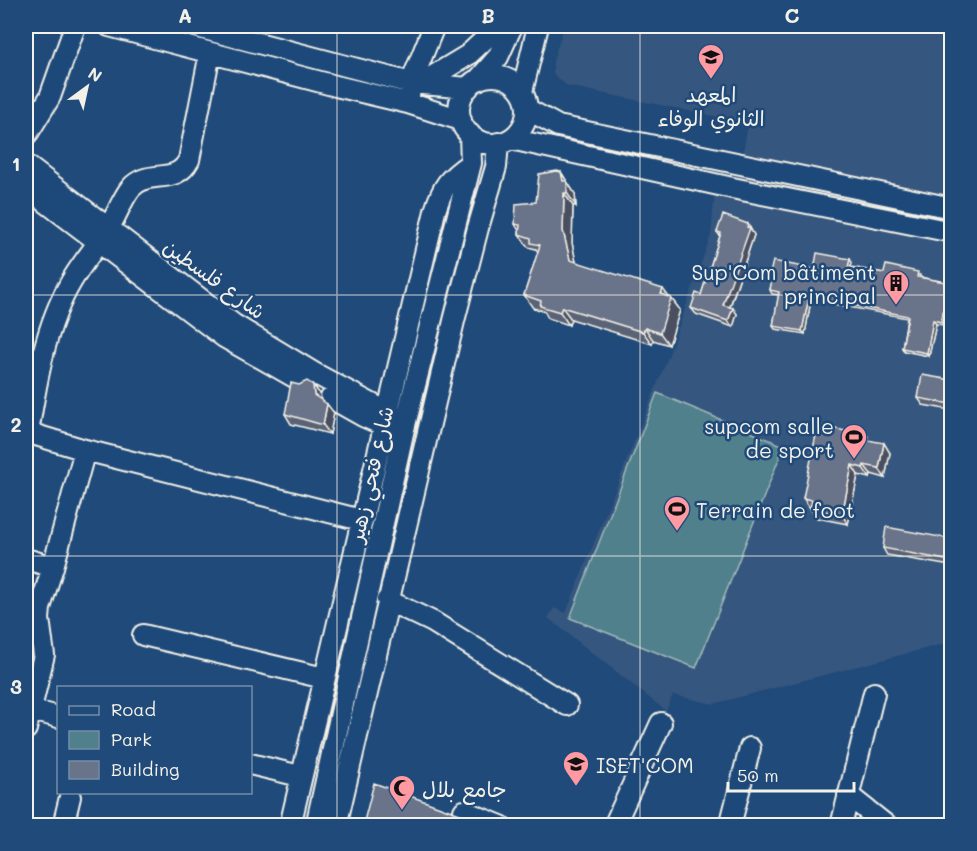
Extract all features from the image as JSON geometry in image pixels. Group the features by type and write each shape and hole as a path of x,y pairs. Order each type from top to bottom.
{"street":[{"path":"26,135 50,97 75,26"},
{"path":"109,26 210,53 413,90 473,84 488,76 507,79 525,100 558,126 951,208"},
{"path":"193,26 413,90 465,127 478,140 505,141 951,232"},
{"path":"413,90 434,26"},
{"path":"413,90 468,55 499,26"},
{"path":"465,127 459,108 462,97 498,57 512,26"},
{"path":"336,825 461,292 505,141 520,131 526,121 525,100 538,26"},
{"path":"210,53 187,165 176,174 145,178 137,182 71,282 61,301 36,382 27,432 85,450 361,520"},
{"name":"شارع فتحي زهير","path":"316,825 405,427 471,163 465,127"},
{"path":"290,825 441,191 452,175 471,163"},
{"name":"شارع فلسطين","path":"26,165 104,235 225,337 363,416 385,419 405,427"},
{"name":"شارع فلسطين","path":"26,187 104,235"},
{"path":"57,717 27,724 44,655 39,619 40,608 85,450"},
{"path":"26,559 53,567"},
{"path":"387,600 433,622 567,705"},
{"path":"143,635 324,678"},
{"path":"841,825 874,693"},
{"path":"614,825 661,723"},
{"path":"730,825 750,748"},
{"path":"252,764 300,776"},
{"path":"848,795 887,825"},
{"path":"63,825 69,797"},
{"path":"464,811 501,825"}],"shaded area":[{"path":"564,26 951,26 951,642 713,704 673,695 666,711 548,618 554,608 566,613 668,357 711,235 715,191 737,189 748,123 567,86 553,74 553,61"}],"green space":[{"name":"Terrain de foot","path":"657,393 784,446 696,668 570,618"}],"building":[{"path":"561,172 563,181 567,181 567,193 564,193 563,231 570,260 663,289 661,294 671,298 660,333 645,328 643,332 562,307 560,312 540,306 541,301 524,295 540,245 531,243 531,238 519,234 520,225 515,224 516,204 536,202 539,174"},
{"path":"723,215 748,224 747,227 750,228 723,305 733,308 728,321 691,308 696,293 701,295 721,233 717,232"},
{"name":"Sup'Com bâtiment principal","path":"817,253 850,259 848,267 884,273 886,265 918,272 917,277 951,283 951,304 945,303 941,322 933,320 927,353 902,348 908,316 809,297 802,331 773,326 779,292 770,290 773,261 814,269"},
{"path":"922,375 951,380 951,404 918,398"},
{"path":"307,381 313,385 314,395 327,404 323,425 285,414 291,383 299,385"},
{"path":"818,425 868,436 867,440 884,443 879,468 852,465 842,515 810,508 812,500 803,498"},
{"path":"886,527 951,539 951,561 883,548"},
{"path":"374,783 482,822 481,825 363,825"}],"place":[{"name":"المعهد الثانوي الوفاء","path":"711,80"},
{"name":"Sup'Com bâtiment principal","path":"896,306"},
{"name":"supcom salle de sport","path":"854,460"},
{"name":"Terrain de foot","path":"677,532"},
{"name":"ISET'COM","path":"576,787"},
{"name":"جامع بلال","path":"402,811"}]}
